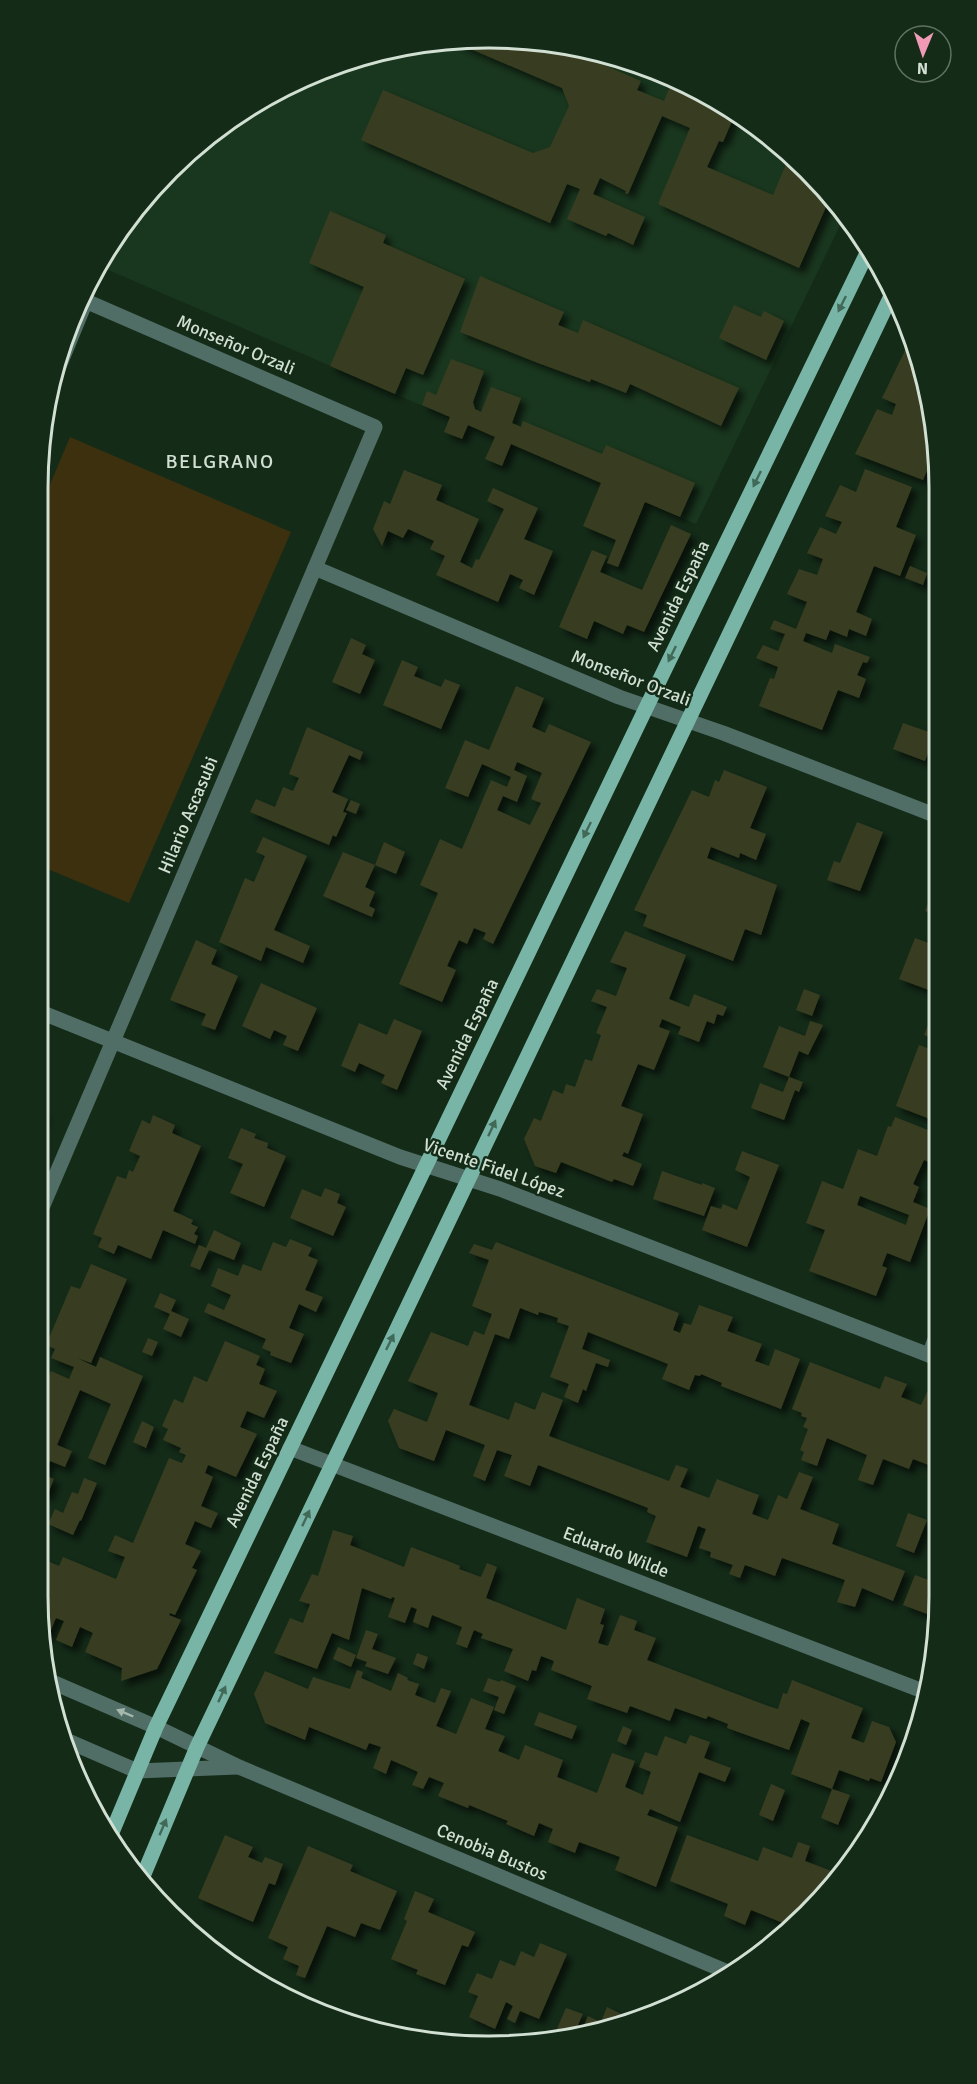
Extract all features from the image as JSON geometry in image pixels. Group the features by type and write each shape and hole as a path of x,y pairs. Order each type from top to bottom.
{"main road":[{"name":"Avenida España","path":"114,1827 156,1727 646,706 864,259"},
{"path":"145,1871 197,1747 888,303"}],"street":[{"name":"Monseñor Orzali","path":"89,302 375,427"},
{"name":"Hilario Ascasubi","path":"48,1194 375,427"},
{"name":"Monseñor Orzali","path":"315,567 619,697 687,720 929,813"},
{"name":"Vicente Fidel López","path":"48,1015 393,1154 500,1189 929,1355"},
{"name":"Eduardo Wilde","path":"290,1448 919,1690"},
{"name":"Cenobia Bustos","path":"57,1684 156,1727 239,1767 721,1969"},
{"name":"Cenobia Bustos","path":"74,1743 137,1771 239,1767"}],"shaded area":[{"path":"488,48 517,49 574,56 603,63 630,71 683,93 733,122 779,157 820,198 841,224 696,524 106,269 139,220 157,198 198,157 220,139 268,107 294,93 347,71 403,56 431,52"},
{"path":"70,437 291,532 129,903 48,869 48,489"}],"building":[{"path":"470,49 517,49 595,61 641,81 637,90 664,101 670,87 732,121 723,142 719,141 707,167 773,195 786,164 826,206 799,268 658,204 690,128 662,116 628,194 600,178 593,194 645,217 633,245 608,233 606,236 567,219 580,189 567,184 550,223 361,140 383,90 533,153 550,147 569,106 562,88"},
{"path":"330,211 386,235 383,243 465,279 423,375 406,368 395,394 330,366 364,287 309,263"},
{"path":"480,276 564,312 558,325 578,333 583,320 739,388 721,426 630,384 626,393 591,379 590,382 460,332"},
{"path":"734,305 761,317 764,311 784,321 766,360 719,338"},
{"path":"906,348 921,403 925,431 928,468 923,480 855,454 877,409 892,415 896,404 882,398"},
{"path":"451,359 484,371 473,402 475,409 481,412 491,387 521,398 512,423 521,427 523,421 602,454 606,445 695,483 680,517 645,502 618,567 607,563 616,540 583,526 601,483 511,444 502,466 485,459 495,437 468,425 462,439 444,432 450,417 422,405 427,391 436,395"},
{"path":"865,469 912,487 896,527 916,535 900,576 874,566 856,612 872,619 866,636 849,629 847,637 830,630 826,640 806,633 803,641 832,653 835,644 870,657 867,663 863,662 857,675 866,679 859,698 838,690 822,730 759,706 770,678 774,679 778,667 756,658 763,645 778,651 785,634 770,629 774,620 796,629 807,602 787,594 799,569 817,575 823,559 807,553 820,527 836,534 842,522 825,516 840,485 856,492"},
{"path":"404,470 442,485 436,500 479,519 460,562 472,568 476,559 479,560 504,509 487,501 493,488 538,508 524,539 553,551 534,595 519,588 523,580 510,574 498,602 436,575 445,556 430,549 434,541 408,529 403,538 388,531 382,546 373,529 384,501 390,504"},
{"path":"671,525 691,534 644,632 627,625 623,634 594,621 587,639 559,627 592,550 607,556 600,572 642,590"},
{"path":"910,566 927,573 923,585 905,578"},
{"path":"351,638 366,645 362,654 375,660 360,694 332,682"},
{"path":"402,660 418,667 414,676 441,687 445,679 460,685 441,729 383,705"},
{"path":"516,686 544,698 532,727 545,733 549,724 591,742 493,944 483,939 486,933 474,928 467,944 459,940 447,966 456,970 442,1002 399,984 438,893 420,885 440,839 462,849 491,780 507,787 511,777 482,764 468,797 445,788 465,740 489,750","holes":["517,762 542,773 531,799 541,803 530,825 497,810 503,796 517,802 527,776 514,770"]},
{"path":"903,723 929,732 929,750 925,761 893,749"},
{"path":"307,727 363,752 360,760 349,755 332,792 348,799 343,812 347,813 336,837 333,835 329,845 250,812 256,799 275,807 283,787 293,791 299,778 289,774"},
{"path":"724,770 767,787 750,828 766,834 756,860 740,853 739,858 711,847 707,858 777,885 761,935 745,929 733,961 643,926 647,915 634,910 692,790 709,797 715,780 719,782"},
{"path":"351,800 360,804 356,814 346,810"},
{"path":"857,822 883,832 860,891 827,880 834,861 840,863"},
{"path":"263,837 307,856 274,930 310,946 303,963 266,947 261,961 219,942 245,878 254,882 265,856 256,852"},
{"path":"384,842 405,852 396,874 375,865"},
{"path":"343,852 375,865 365,887 375,892 369,906 375,909 372,917 323,896"},
{"path":"929,901 929,912 925,911"},
{"path":"625,931 686,955 669,999 689,1007 694,994 727,1007 723,1016 717,1014 714,1024 707,1021 699,1042 678,1034 681,1027 662,1019 659,1027 670,1031 654,1070 638,1064 621,1106 643,1114 628,1154 624,1152 622,1156 642,1164 633,1186 614,1179 612,1182 561,1162 556,1173 535,1166 524,1139 534,1118 541,1121 553,1090 563,1094 566,1084 575,1087 585,1059 592,1061 601,1035 596,1033 607,1007 591,1001 597,989 616,996 627,968 610,962"},
{"path":"915,938 929,943 929,990 899,979"},
{"path":"196,940 217,950 211,964 238,976 215,1030 201,1025 206,1014 170,1000"},
{"path":"261,983 317,1008 298,1051 283,1045 287,1036 274,1030 270,1039 242,1026"},
{"path":"804,989 820,995 812,1016 796,1010"},
{"path":"394,1019 422,1031 397,1090 381,1083 385,1075 359,1063 355,1072 341,1066 359,1023 387,1035"},
{"path":"810,1021 823,1025 808,1055 799,1051 789,1077 763,1067 779,1026 805,1036"},
{"path":"929,1022 929,1037 924,1035"},
{"path":"919,1045 929,1049 929,1119 896,1106"},
{"path":"789,1077 803,1082 799,1092 795,1090 784,1120 751,1108 760,1083 783,1092"},
{"path":"153,1115 175,1125 172,1133 201,1146 173,1211 193,1220 191,1224 198,1227 194,1234 198,1236 195,1244 163,1230 151,1259 118,1245 114,1254 98,1247 102,1238 93,1234 117,1176 126,1179 129,1170 133,1172 140,1156 129,1151 142,1120 150,1124"},
{"path":"895,1117 929,1130 929,1162 924,1160 913,1184 919,1187 913,1202 929,1209 929,1212 910,1262 887,1253 882,1266 887,1268 876,1296 809,1271 825,1230 806,1223 822,1181 843,1189 858,1149 877,1156 888,1126 891,1127","holes":["860,1196 909,1215 906,1225 857,1205"]},
{"path":"241,1128 256,1134 254,1138 268,1143 267,1148 286,1156 264,1207 230,1193 243,1164 228,1158"},
{"path":"742,1151 779,1165 747,1247 702,1230 711,1206 721,1209 723,1204 737,1210 750,1177 735,1170"},
{"path":"662,1171 715,1188 704,1216 653,1199"},
{"path":"325,1188 340,1194 337,1203 346,1207 333,1236 290,1218 302,1189 321,1197"},
{"path":"214,1230 241,1243 234,1260 209,1250 200,1270 190,1266 199,1245 206,1248"},
{"path":"290,1239 312,1248 308,1256 318,1260 305,1290 323,1297 316,1312 299,1304 289,1328 304,1334 291,1363 270,1355 271,1352 262,1348 266,1339 204,1312 208,1303 224,1310 231,1295 211,1286 218,1268 238,1276 243,1264 261,1271 273,1242 286,1247"},
{"path":"496,1242 679,1313 673,1330 680,1333 684,1323 691,1325 699,1305 733,1317 727,1331 762,1344 755,1361 769,1366 775,1349 800,1359 781,1409 721,1386 722,1383 701,1374 700,1376 695,1375 689,1390 662,1379 668,1364 588,1332 582,1349 610,1360 608,1367 596,1363 586,1391 583,1389 578,1403 564,1397 569,1384 550,1377 569,1326 557,1322 558,1318 539,1312 538,1315 520,1308 509,1339 495,1334 469,1405 509,1420 515,1402 535,1410 542,1392 563,1400 549,1436 669,1481 676,1465 688,1469 680,1487 709,1498 717,1479 759,1495 752,1514 768,1520 778,1495 787,1499 799,1472 813,1477 800,1509 839,1524 832,1544 905,1571 893,1601 862,1588 855,1607 837,1602 845,1580 782,1558 775,1576 745,1565 740,1578 729,1574 733,1565 710,1557 711,1552 699,1548 706,1529 698,1526 687,1557 646,1542 656,1516 647,1512 648,1508 538,1465 530,1486 504,1476 512,1455 497,1450 485,1481 473,1476 485,1445 446,1430 434,1461 399,1448 388,1421 394,1409 427,1422 438,1393 408,1381 431,1332 468,1346 474,1331 484,1335 492,1314 472,1306 489,1260 469,1253 474,1244 492,1250"},
{"path":"91,1264 127,1279 91,1363 77,1358 96,1367 100,1357 143,1376 105,1465 88,1458 111,1404 80,1390 57,1445 72,1451 65,1467 50,1461 48,1466 48,1377 51,1371 69,1379 74,1367 51,1358 55,1349 48,1346 48,1340 71,1286 80,1289"},
{"path":"160,1293 176,1300 171,1311 189,1319 181,1337 163,1329 170,1314 154,1307"},
{"path":"148,1338 158,1342 152,1356 142,1352"},
{"path":"225,1341 260,1356 256,1365 265,1369 259,1384 277,1391 264,1418 247,1411 240,1427 257,1434 236,1477 208,1465 205,1473 213,1477 201,1506 218,1513 211,1528 195,1521 185,1544 201,1551 192,1568 197,1570 175,1615 170,1613 169,1615 181,1620 157,1669 121,1681 122,1668 85,1652 93,1633 80,1627 72,1647 56,1640 64,1621 56,1618 50,1633 48,1561 59,1566 63,1557 116,1579 125,1557 108,1551 115,1535 133,1543 169,1458 182,1463 186,1455 179,1452 181,1448 163,1440 168,1429 162,1426 174,1399 183,1403 194,1376 207,1382"},
{"path":"810,1362 880,1389 885,1376 907,1384 901,1397 921,1405 927,1392 929,1393 929,1465 913,1459 909,1469 883,1459 873,1485 858,1480 867,1455 827,1438 817,1466 801,1460 804,1452 800,1450 808,1429 803,1427 807,1418 792,1409"},
{"path":"142,1421 154,1427 146,1448 133,1442"},
{"path":"48,1477 54,1479 48,1494"},
{"path":"84,1478 97,1483 73,1535 48,1524 55,1509 63,1513 72,1492 78,1494"},
{"path":"908,1513 927,1520 914,1553 896,1546"},
{"path":"333,1530 353,1536 350,1545 404,1567 411,1547 460,1566 459,1569 481,1577 487,1563 497,1567 486,1598 566,1630 577,1598 605,1609 600,1624 604,1625 598,1643 608,1646 620,1615 637,1621 634,1630 656,1638 647,1660 768,1706 778,1709 783,1693 787,1694 792,1680 863,1708 851,1738 864,1743 872,1721 889,1727 896,1742 881,1782 870,1778 869,1781 839,1770 832,1789 791,1774 810,1723 801,1719 789,1750 727,1728 728,1724 708,1716 706,1719 675,1708 670,1721 630,1706 627,1713 587,1699 592,1686 551,1670 554,1661 541,1656 536,1671 532,1670 528,1681 504,1671 513,1649 481,1638 483,1634 474,1630 467,1648 456,1644 462,1627 432,1615 428,1628 413,1622 417,1609 411,1607 405,1623 388,1617 395,1598 391,1599 362,1588 349,1640 332,1633 317,1669 274,1653 290,1618 303,1623 310,1604 299,1601 312,1574 318,1576"},
{"path":"915,1575 929,1580 928,1614 903,1605"},
{"path":"366,1630 378,1634 372,1649 396,1658 388,1674 365,1666 367,1662 356,1658"},
{"path":"338,1647 356,1655 351,1667 333,1659"},
{"path":"417,1653 428,1657 424,1669 413,1664"},
{"path":"357,1670 363,1672 361,1678 391,1691 398,1673 408,1678 407,1680 419,1684 415,1695 435,1703 441,1688 451,1691 436,1726 456,1734 471,1698 494,1707 485,1729 505,1736 498,1751 519,1760 525,1745 563,1760 557,1777 597,1793 612,1753 635,1761 625,1787 643,1795 651,1772 639,1767 645,1752 657,1756 665,1736 686,1744 690,1735 710,1742 704,1758 731,1768 725,1782 699,1772 680,1822 650,1809 647,1815 678,1827 656,1887 615,1870 620,1857 579,1842 575,1853 548,1842 553,1829 539,1823 534,1836 506,1824 508,1821 469,1805 468,1808 438,1796 444,1783 429,1777 423,1789 412,1785 418,1772 391,1760 386,1774 373,1768 381,1747 369,1743 366,1750 309,1727 305,1740 265,1723 254,1694 265,1671 308,1689 313,1677 350,1689"},
{"path":"488,1678 516,1686 504,1714 494,1710 499,1697 483,1691"},
{"path":"539,1712 577,1726 572,1739 534,1725"},
{"path":"623,1726 632,1730 626,1745 617,1741"},
{"path":"771,1784 785,1790 773,1821 759,1815"},
{"path":"832,1789 850,1795 838,1825 821,1818"},
{"path":"225,1835 253,1847 248,1857 262,1863 265,1857 283,1864 275,1885 269,1883 253,1922 198,1898"},
{"path":"687,1835 758,1861 763,1847 792,1858 798,1842 810,1846 805,1861 832,1871 783,1923 751,1910 745,1925 724,1916 728,1904 670,1881"},
{"path":"308,1846 353,1865 350,1871 397,1891 380,1930 361,1923 355,1937 327,1926 305,1978 296,1975 299,1966 283,1959 288,1947 268,1938"},
{"path":"415,1891 434,1899 428,1912 475,1932 468,1947 462,1945 445,1985 416,1974 418,1970 391,1959 407,1921 404,1919"},
{"path":"540,1943 567,1954 539,2019 520,2011 515,2023 507,2019 513,2006 506,2002 495,2029 469,2017 478,1996 468,1992 477,1973 492,1979 500,1960 515,1966 521,1951 534,1957"},
{"path":"607,2007 623,2015 603,2021 601,2021"},
{"path":"566,2008 583,2014 577,2027 556,2031"},
{"path":"588,2016 600,2022 584,2026"}],"district":[{"name":"BELGRANO","path":"220,461"}]}
